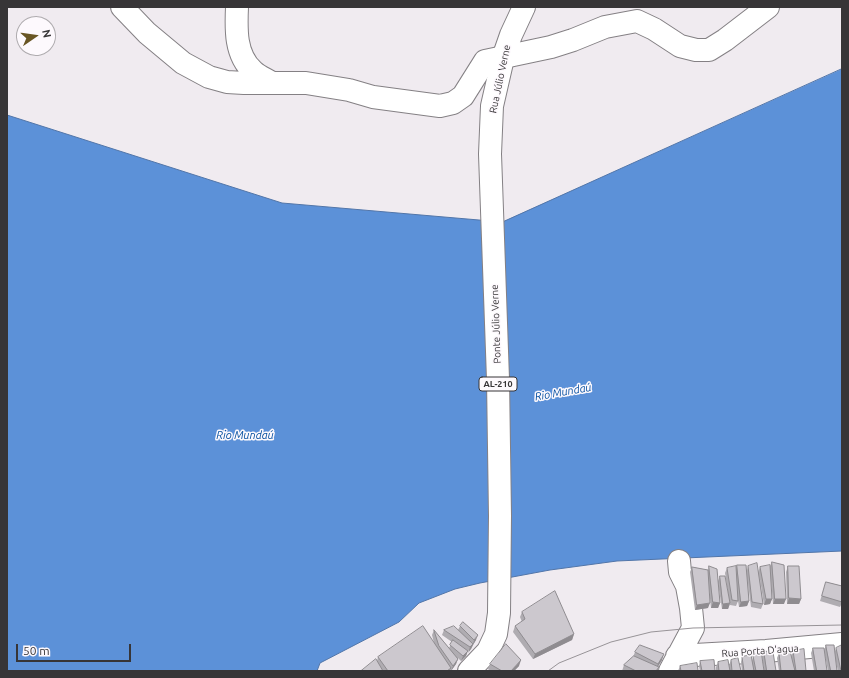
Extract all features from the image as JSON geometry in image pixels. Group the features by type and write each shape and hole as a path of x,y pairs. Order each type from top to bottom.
{"street":[{"path":"122,7 166,50 183,63 209,77 227,82 306,82 349,90 373,97 440,106 453,103 462,96 485,61 551,47 573,40 633,14 680,46 696,50 709,50 725,40 768,7"},
{"path":"237,7 236,34 243,59 254,72 272,83"},
{"name":"Rua Júlio Verne","path":"490,154 492,106 503,58 510,35 524,7"},
{"name":"Ponte Júlio Verne","path":"469,671 488,651 496,634 498,613 500,516 498,387 490,154"},
{"path":"674,664 693,628 692,608 687,586 680,572 679,561"},
{"name":"Rua Porta D'agua","path":"674,664 766,651 842,644"}],"water":[{"name":"Rio Mundaú","path":"842,69 842,551 617,561 550,570 480,583 455,589 419,603 399,622 320,663 317,671 7,671 7,115 282,203 502,222"}],"building":[{"path":"772,562 784,565 786,599 775,599"},
{"path":"757,563 763,604 752,602 748,566"},
{"path":"737,565 746,565 749,601 741,602"},
{"path":"770,565 772,599 766,599 760,567"},
{"path":"709,566 717,569 720,603 713,602"},
{"path":"736,566 738,601 732,600 727,568"},
{"path":"788,566 799,566 801,599 789,598"},
{"path":"692,567 708,570 710,603 697,605"},
{"path":"720,576 725,576 730,603 723,604"},
{"path":"826,582 842,586 842,602 822,596"},
{"path":"555,591 574,634 535,654 515,626 525,619 522,612"},
{"path":"463,622 478,635 474,640 460,626"},
{"path":"423,626 451,668 447,671 388,671 378,657"},
{"path":"454,626 473,644 470,647 444,630"},
{"path":"434,630 458,659 453,666 439,646"},
{"path":"453,640 468,651 463,656 450,645"},
{"path":"506,644 521,660 511,671 502,671 490,664"},
{"path":"640,645 664,654 658,664 635,652"},
{"path":"826,645 834,645 837,671 831,671"},
{"path":"842,645 842,671 841,671 836,648"},
{"path":"813,648 824,648 827,671 817,671"},
{"path":"804,649 806,671 796,671 793,651"},
{"path":"761,650 764,671 756,671 753,656"},
{"path":"764,651 773,652 776,671 767,671"},
{"path":"790,651 795,671 781,671 779,653"},
{"path":"751,655 754,671 744,671 742,657"},
{"path":"634,656 659,667 656,671 636,671 624,665"},
{"path":"738,658 741,671 732,671 731,660"},
{"path":"376,659 383,671 361,671"},
{"path":"714,660 715,671 702,671 700,661"},
{"path":"728,660 730,671 719,671 718,662"},
{"path":"697,663 698,671 681,671 680,666"}],"tram line":[{"path":"548,671 559,663 611,642 651,632 693,628 842,625"}]}
